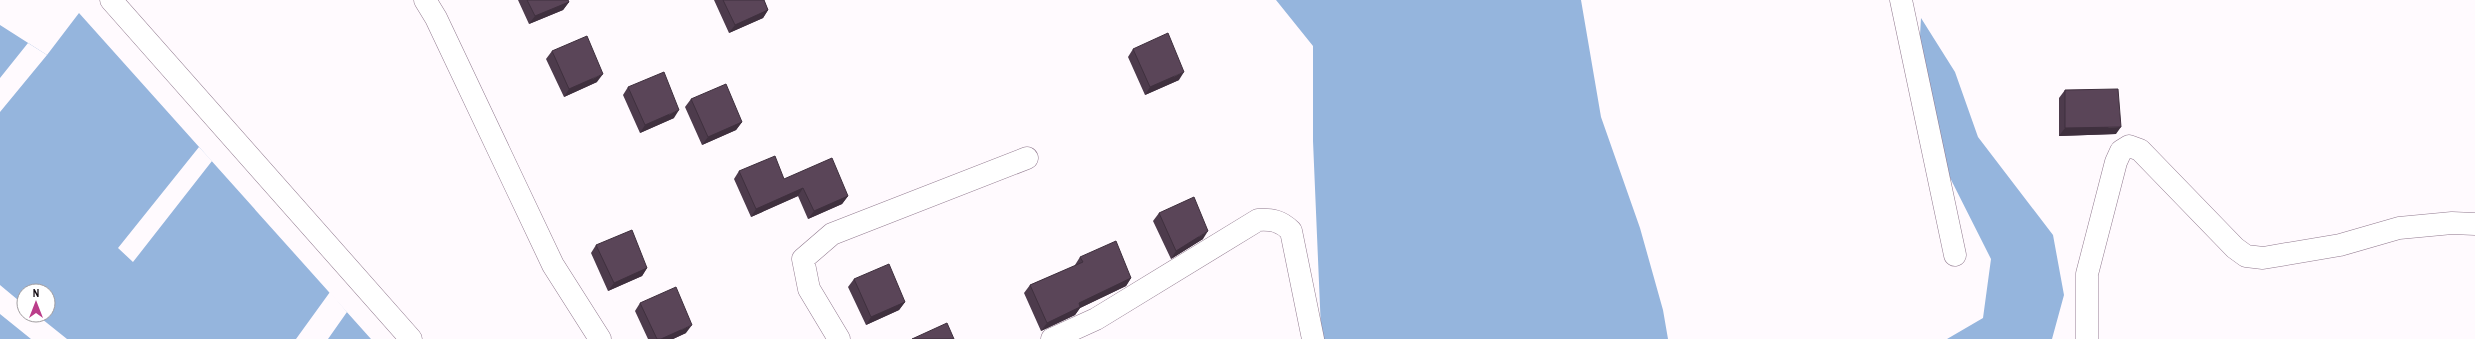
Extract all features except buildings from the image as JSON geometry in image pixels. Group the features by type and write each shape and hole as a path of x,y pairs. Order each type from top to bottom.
{"street":[{"path":"110,0 411,339"},
{"path":"425,0 436,18 553,265 600,339"},
{"path":"1901,0 1955,255"},
{"path":"2087,339 2087,274 2116,162 2121,151 2128,146 2140,150 2234,248 2246,256 2263,258 2340,245 2399,228 2452,223 2475,224"},
{"path":"839,339 809,289 803,259 832,234 1027,158"},
{"path":"1052,339 1096,319 1258,220 1270,219 1283,223 1291,231 1313,339"}],"water":[{"path":"1276,0 1581,0 1601,117 1640,228 1663,310 1668,339 1324,339 1321,330 1313,141 1313,46"},
{"path":"79,13 371,339 0,339 0,25 47,55"},
{"path":"1921,18 1955,72 1978,137 2053,235 2064,295 2052,339 1947,339 1983,318 1991,259 1936,150 1918,70"}],"pier":[{"path":"28,43 47,55 0,112 0,78"},
{"path":"199,147 212,161 133,262 118,248"},
{"path":"0,285 16,298 16,323 47,323 67,339 31,339 0,314"},
{"path":"330,292 347,312 328,339 296,339"}]}
